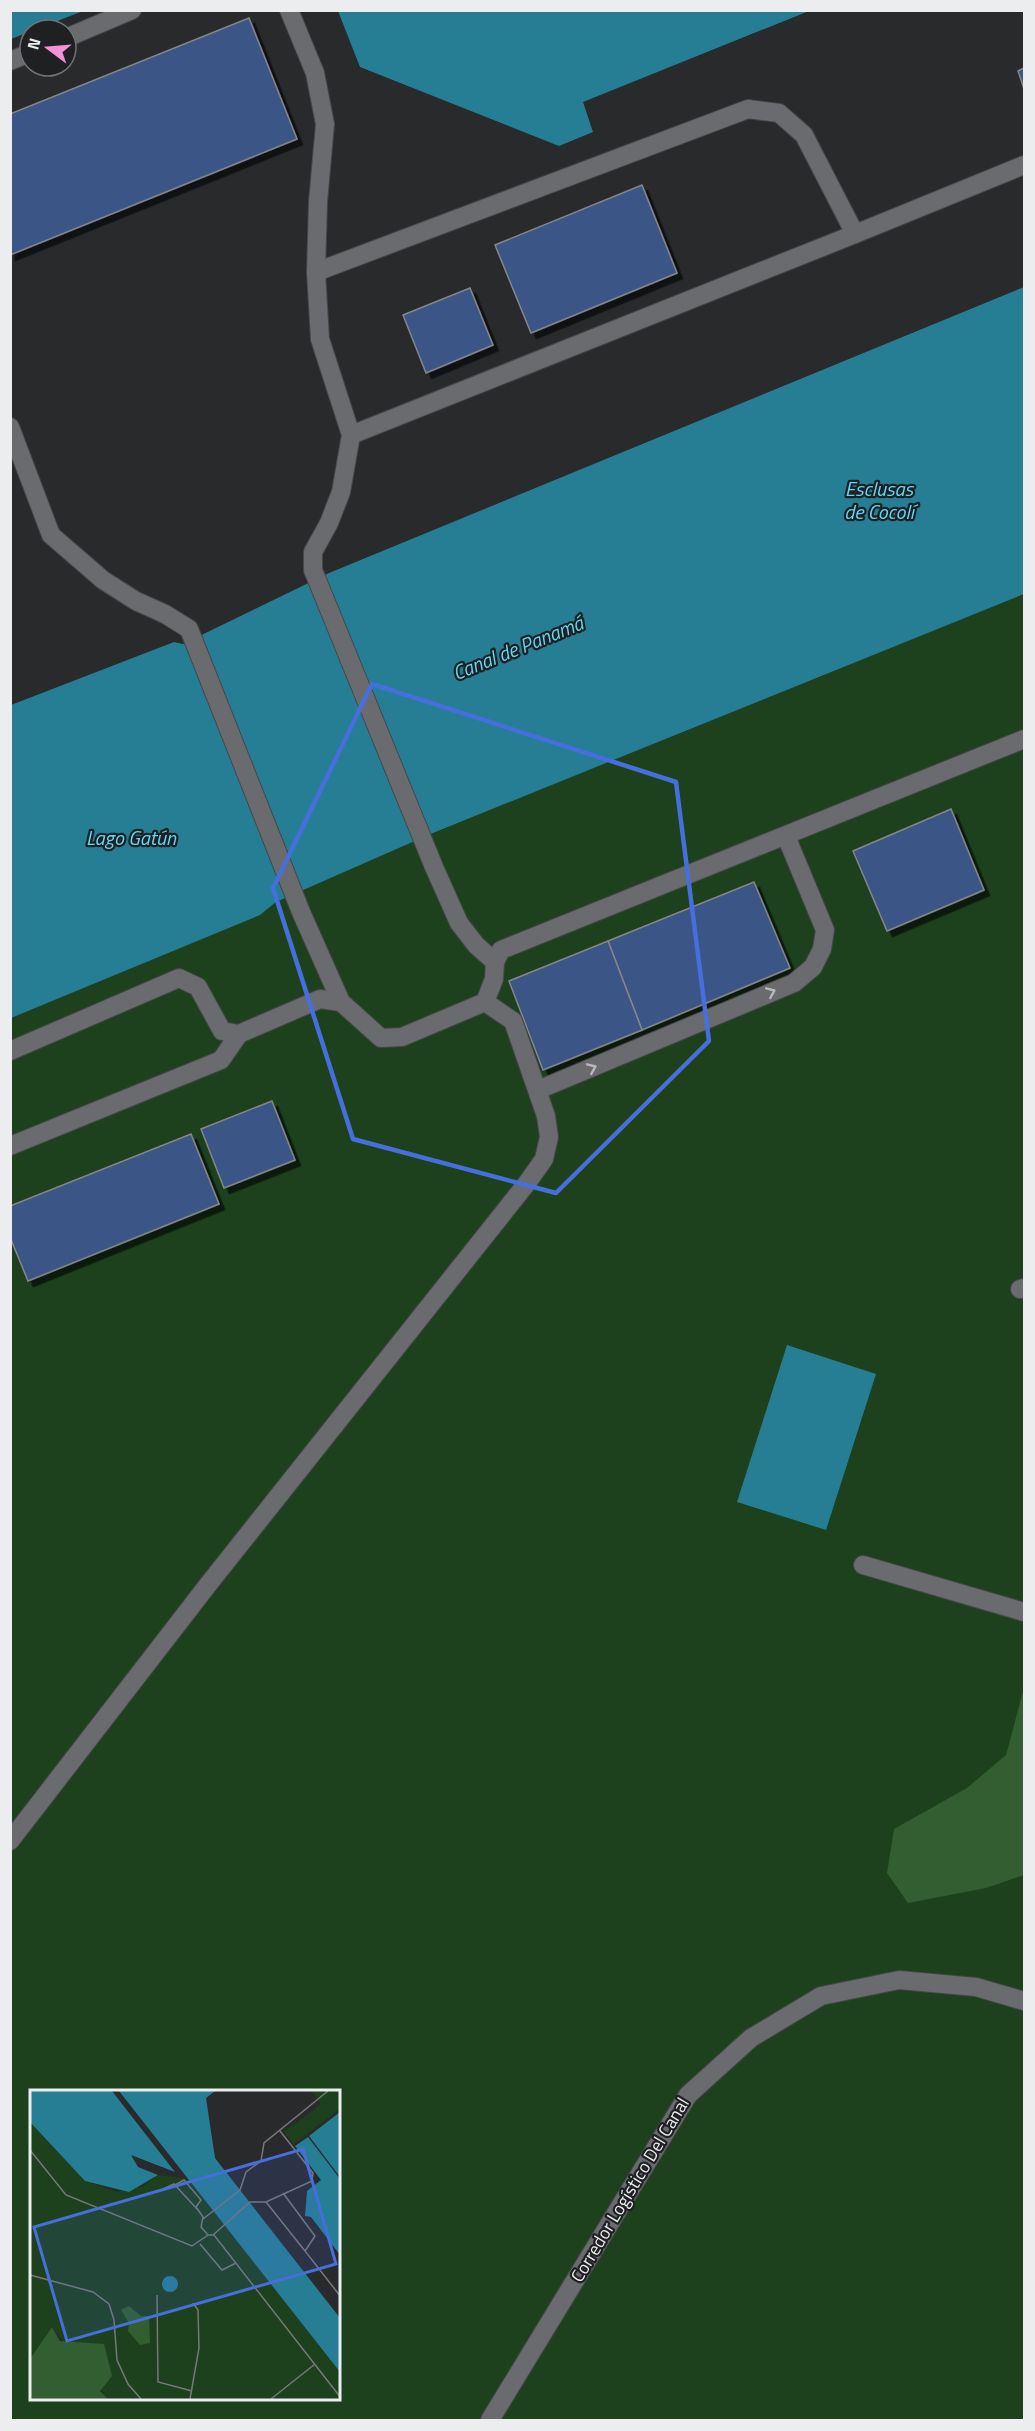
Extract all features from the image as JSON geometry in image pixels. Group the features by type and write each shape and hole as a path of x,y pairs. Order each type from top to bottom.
{"lane":[{"path":"78,33 132,10"},
{"path":"289,10 315,74 325,124 318,202 316,272 320,339 351,435 341,492 329,524 313,552 313,570 459,923 476,945 495,962"},
{"path":"316,272 748,109 779,113 804,135 855,234"},
{"path":"351,435 1024,165"},
{"path":"10,427 51,535 103,580 189,630 301,912 341,1002 381,1038 402,1037 485,1002 494,979 495,962 501,950 1024,739"},
{"path":"538,1090 794,982 813,967 822,949 825,930 786,836"},
{"path":"10,1051 179,978 198,987 222,1031 239,1034"},
{"path":"10,1146 221,1060 239,1034 320,999 341,1002"},
{"path":"10,1841 207,1586 544,1159 549,1137 546,1116 513,1022 485,1002"},
{"path":"863,1565 1024,1612"},
{"name":"Corredor Logístico Del Canal","path":"490,2421 688,2095 751,2038 821,1996 899,1980 976,1987 1024,2001"}],"highlighted area":[{"path":"372,684 676,782 709,1041 556,1193 353,1139 273,888"}],"green space":[{"path":"1024,594 1024,2420 11,2420 11,1018 260,915 276,902 433,833"},
{"path":"1024,1688 1024,1875 986,1888 908,1903 887,1873 894,1829 967,1788 1006,1755"}],"water":[{"path":"11,10 83,10 65,18 18,18 18,36 11,39"},
{"path":"338,11 809,11 583,102 593,132 559,146 360,67"},
{"name":"Esclusas de Cocolí","path":"1024,287 1024,594 433,833 276,902 260,915 11,1018 11,705 174,642 183,644 329,573"},
{"path":"787,1345 876,1374 826,1530 737,1502"}],"building":[{"path":"249,18 297,139 10,255 10,114"},
{"path":"1024,68 1024,89 1018,71"},
{"path":"642,185 677,273 531,333 495,245"},
{"path":"470,288 493,345 426,373 403,315"},
{"path":"951,809 984,890 887,931 853,851"},
{"path":"754,882 790,968 642,1030 608,941"},
{"path":"608,941 642,1030 543,1070 509,981"},
{"path":"272,1101 295,1160 224,1188 201,1129"},
{"path":"191,1134 219,1204 28,1281 10,1237 10,1206"}],"water label":[{"name":"Canal de Panamá","path":"518,648"},
{"name":"Lago Gatún","path":"131,838"}]}
